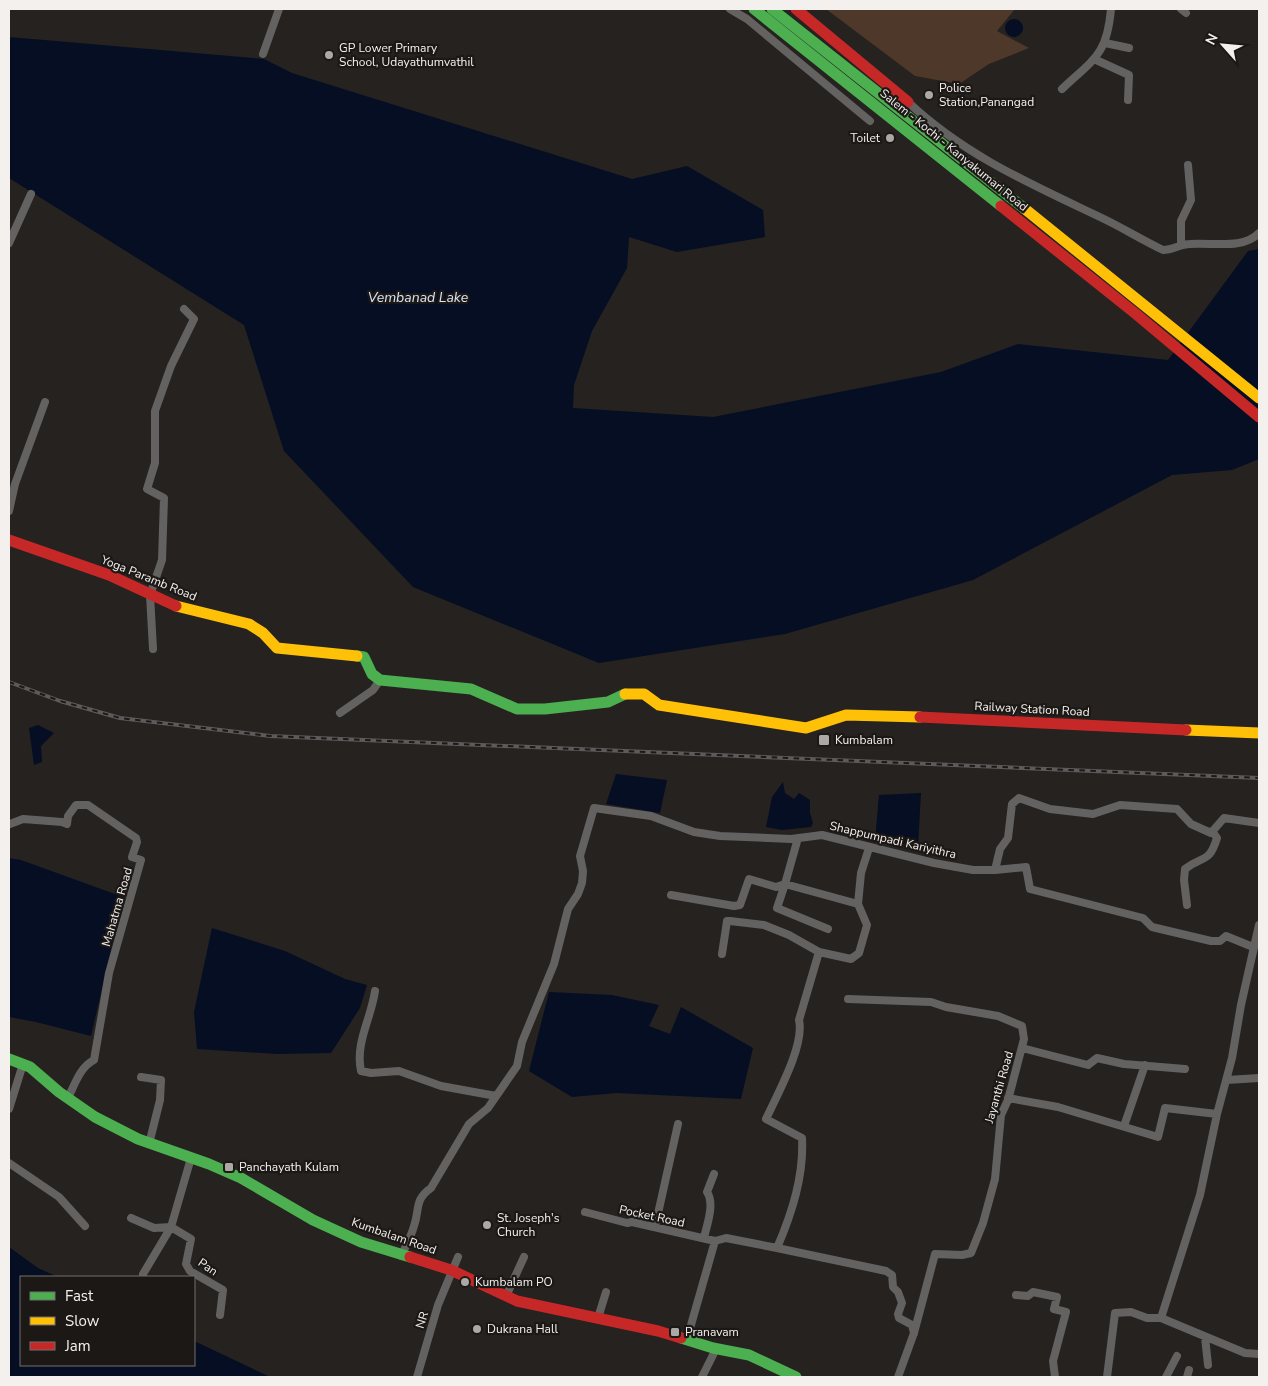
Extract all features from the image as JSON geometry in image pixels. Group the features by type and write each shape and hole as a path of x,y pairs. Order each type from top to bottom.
{"main road":[{"name":"Salem - Kochi - Kanyakumari Road","path":"754,9 1136,314 1259,417"},
{"name":"Salem - Kochi - Kanyakumari Road","path":"772,9 1154,311 1259,398"},
{"path":"796,9 908,102"},
{"name":"Yoga Paramb Road","path":"9,540 109,576 181,608 249,624 263,632 277,648 364,657 372,674 380,680"},
{"name":"Railway Station Road","path":"380,680 471,689 491,700 517,709 545,709 608,702 623,694 644,694 659,705 806,728 857,714 1259,732"},
{"name":"Kumbalam Road","path":"9,1059 23,1064 95,1117 149,1144 241,1178 313,1220 361,1242 451,1270 517,1300 687,1339 716,1349 750,1355 790,1376"}],"street":[{"path":"263,54 279,9"},
{"path":"730,9 747,19 870,121"},
{"path":"1062,88 1094,59 1105,43 1109,33 1111,9"},
{"path":"1105,43 1129,48"},
{"path":"1094,59 1129,75 1128,100"},
{"path":"908,102 925,119 972,152 1014,177 1106,220 1163,250 1171,250 1181,245 1236,243 1253,240 1259,233"},
{"path":"1181,245 1181,222 1191,200 1188,165"},
{"path":"9,243 31,194"},
{"path":"153,649 150,594 162,560 164,498 147,489 156,463 155,411 172,366 194,318 184,309"},
{"path":"9,511 15,484 45,402"},
{"path":"340,712 373,690 380,680"},
{"path":"995,870 1000,849 1008,838 1012,804 1019,798 1050,809 1093,814 1120,805 1177,809 1191,824 1210,833 1224,818 1259,823"},
{"name":"Mahatma Road","path":"10,824 23,819 67,824 68,816 76,805 88,805 136,838 137,842 132,856 141,860 109,973 94,1060 87,1063 82,1070 68,1098"},
{"name":"Shappumpadi Kariyithra","path":"496,1096 517,1066 522,1042 554,964 568,909 578,894 582,883 583,871 580,856 594,808 652,816 694,832 720,836 798,838 822,835 869,848 974,870 1026,867 1030,889 1143,918 1152,927 1211,941 1220,941 1226,936 1254,947"},
{"path":"1187,905 1184,880 1186,869 1194,862 1204,860 1212,854 1217,838 1212,831"},
{"path":"798,838 777,908 828,929"},
{"path":"722,954 727,921 730,921 764,924 820,952 851,959 859,953 866,925 858,904 860,872 869,848"},
{"path":"671,895 734,906 740,905 748,879 776,886 785,884 858,904"},
{"path":"1161,1318 1200,1196 1217,1114 1227,1080 1259,925"},
{"path":"777,1248 790,1219 797,1189 802,1138 766,1119 797,1047 801,1028 799,1020 820,952"},
{"path":"375,991 373,1005 360,1043 358,1060 361,1071 371,1073 399,1070 441,1086 496,1096 488,1108 469,1124 431,1188 422,1194 418,1201 415,1224 401,1256"},
{"name":"Jayanthi Road","path":"848,999 931,1002 946,1007 998,1016 1022,1026 1024,1039 1008,1098 1001,1115 995,1180 983,1222 971,1253 962,1255 935,1254 914,1333 898,1377"},
{"path":"1022,1048 1088,1066 1097,1058 1124,1064 1185,1069"},
{"path":"9,1109 23,1064"},
{"path":"1124,1126 1145,1065"},
{"path":"141,1077 161,1080 160,1100 149,1144"},
{"path":"1227,1080 1259,1078"},
{"path":"1008,1098 1058,1107 1158,1137 1165,1108 1217,1114"},
{"path":"655,1227 678,1124"},
{"path":"144,1274 171,1226 191,1158"},
{"path":"9,1163 59,1197 86,1226"},
{"path":"704,1238 710,1205 710,1197 707,1192 714,1174"},
{"name":"Pocket Road","path":"585,1212 627,1223 715,1240 726,1238 886,1271 892,1275 893,1287 898,1292 902,1303 898,1314 899,1318 912,1325 914,1333"},
{"path":"131,1218 154,1228 171,1226"},
{"name":"Pan","path":"171,1226 191,1238 186,1264 190,1271 223,1290 220,1315"},
{"path":"687,1339 715,1240"},
{"name":"NR","path":"416,1377 451,1270 458,1257"},
{"path":"507,1294 524,1257"},
{"path":"598,1318 606,1292"},
{"path":"1016,1295 1028,1296 1033,1292 1057,1297 1054,1309 1066,1312 1053,1360 1055,1377"},
{"path":"1107,1377 1116,1313 1131,1312 1146,1318 1161,1318 1205,1338 1245,1352 1259,1354"},
{"path":"1205,1338 1208,1365"},
{"path":"702,1377 716,1349"},
{"path":"1166,1377 1177,1356"}],"shaded area":[{"path":"826,9 1015,9 997,31 1029,48 989,64 959,84 915,76"}],"water":[{"path":"1014,19 1020,22 1023,28 1020,34 1014,37 1008,34 1005,28 1008,22"},
{"name":"Vembanad Lake","path":"9,37 264,59 292,73 632,179 687,166 763,210 765,237 677,252 629,237 627,268 592,331 574,385 573,408 713,417 941,372 1018,344 1168,360 1248,251 1259,249 1259,459 1232,470 1172,475 973,580 785,634 599,663 413,587 284,451 244,325 9,178"},
{"path":"38,725 54,733 41,746 42,762 34,765 29,728"},
{"path":"616,774 667,780 660,813 606,804"},
{"path":"783,782 785,793 794,799 799,793 810,800 810,813 813,823 811,827 782,830 766,827 772,797"},
{"path":"921,793 918,846 875,841 879,795"},
{"path":"9,858 21,860 123,897 91,1036 9,1017"},
{"path":"212,928 285,951 345,979 367,985 360,1008 331,1053 277,1054 197,1049 194,1012"},
{"path":"549,992 612,995 659,1005 649,1026 670,1034 681,1007 753,1048 741,1099 616,1093 572,1097 529,1071"},
{"path":"9,1247 38,1268 56,1276 20,1276 20,1366 195,1366 195,1341 270,1377 9,1377"}],"railway":[{"path":"9,682 60,701 120,718 270,736 1259,778"}],"traffic: fast":[{"path":"754,9 1001,206"},
{"path":"772,9 1025,209"},
{"path":"357,656 364,657 372,674 380,680 471,689 517,709 545,709 608,702 625,694"},
{"path":"9,1059 30,1067 59,1092 95,1117 138,1139 209,1164 241,1178 313,1220 361,1242 410,1257"},
{"path":"681,1338 713,1348 749,1355 796,1377"}],"traffic: slow":[{"path":"1025,209 1259,398"},
{"path":"176,606 249,624 263,633 277,648 357,656"},
{"path":"625,694 644,694 659,705 806,728 846,715 920,717"},
{"path":"1186,730 1259,733"}],"traffic: jam":[{"path":"796,9 908,102"},
{"path":"1001,206 1136,314 1259,417"},
{"path":"9,540 109,575 176,606"},
{"path":"920,717 1186,730"},
{"path":"410,1257 451,1270 517,1301 658,1331 681,1338"}],"place":[{"name":"GP Lower Primary School, Udayathumvathil","path":"329,55"},
{"name":"Police Station,Panangad","path":"929,95"},
{"name":"Toilet","path":"890,138"},
{"name":"Kumbalam","path":"824,740"},
{"name":"Panchayath Kulam","path":"229,1167"},
{"name":"St. Joseph's Church","path":"487,1225"},
{"name":"Kumbalam PO","path":"465,1282"},
{"name":"Dukrana Hall","path":"477,1329"},
{"name":"Pranavam","path":"675,1332"}]}
